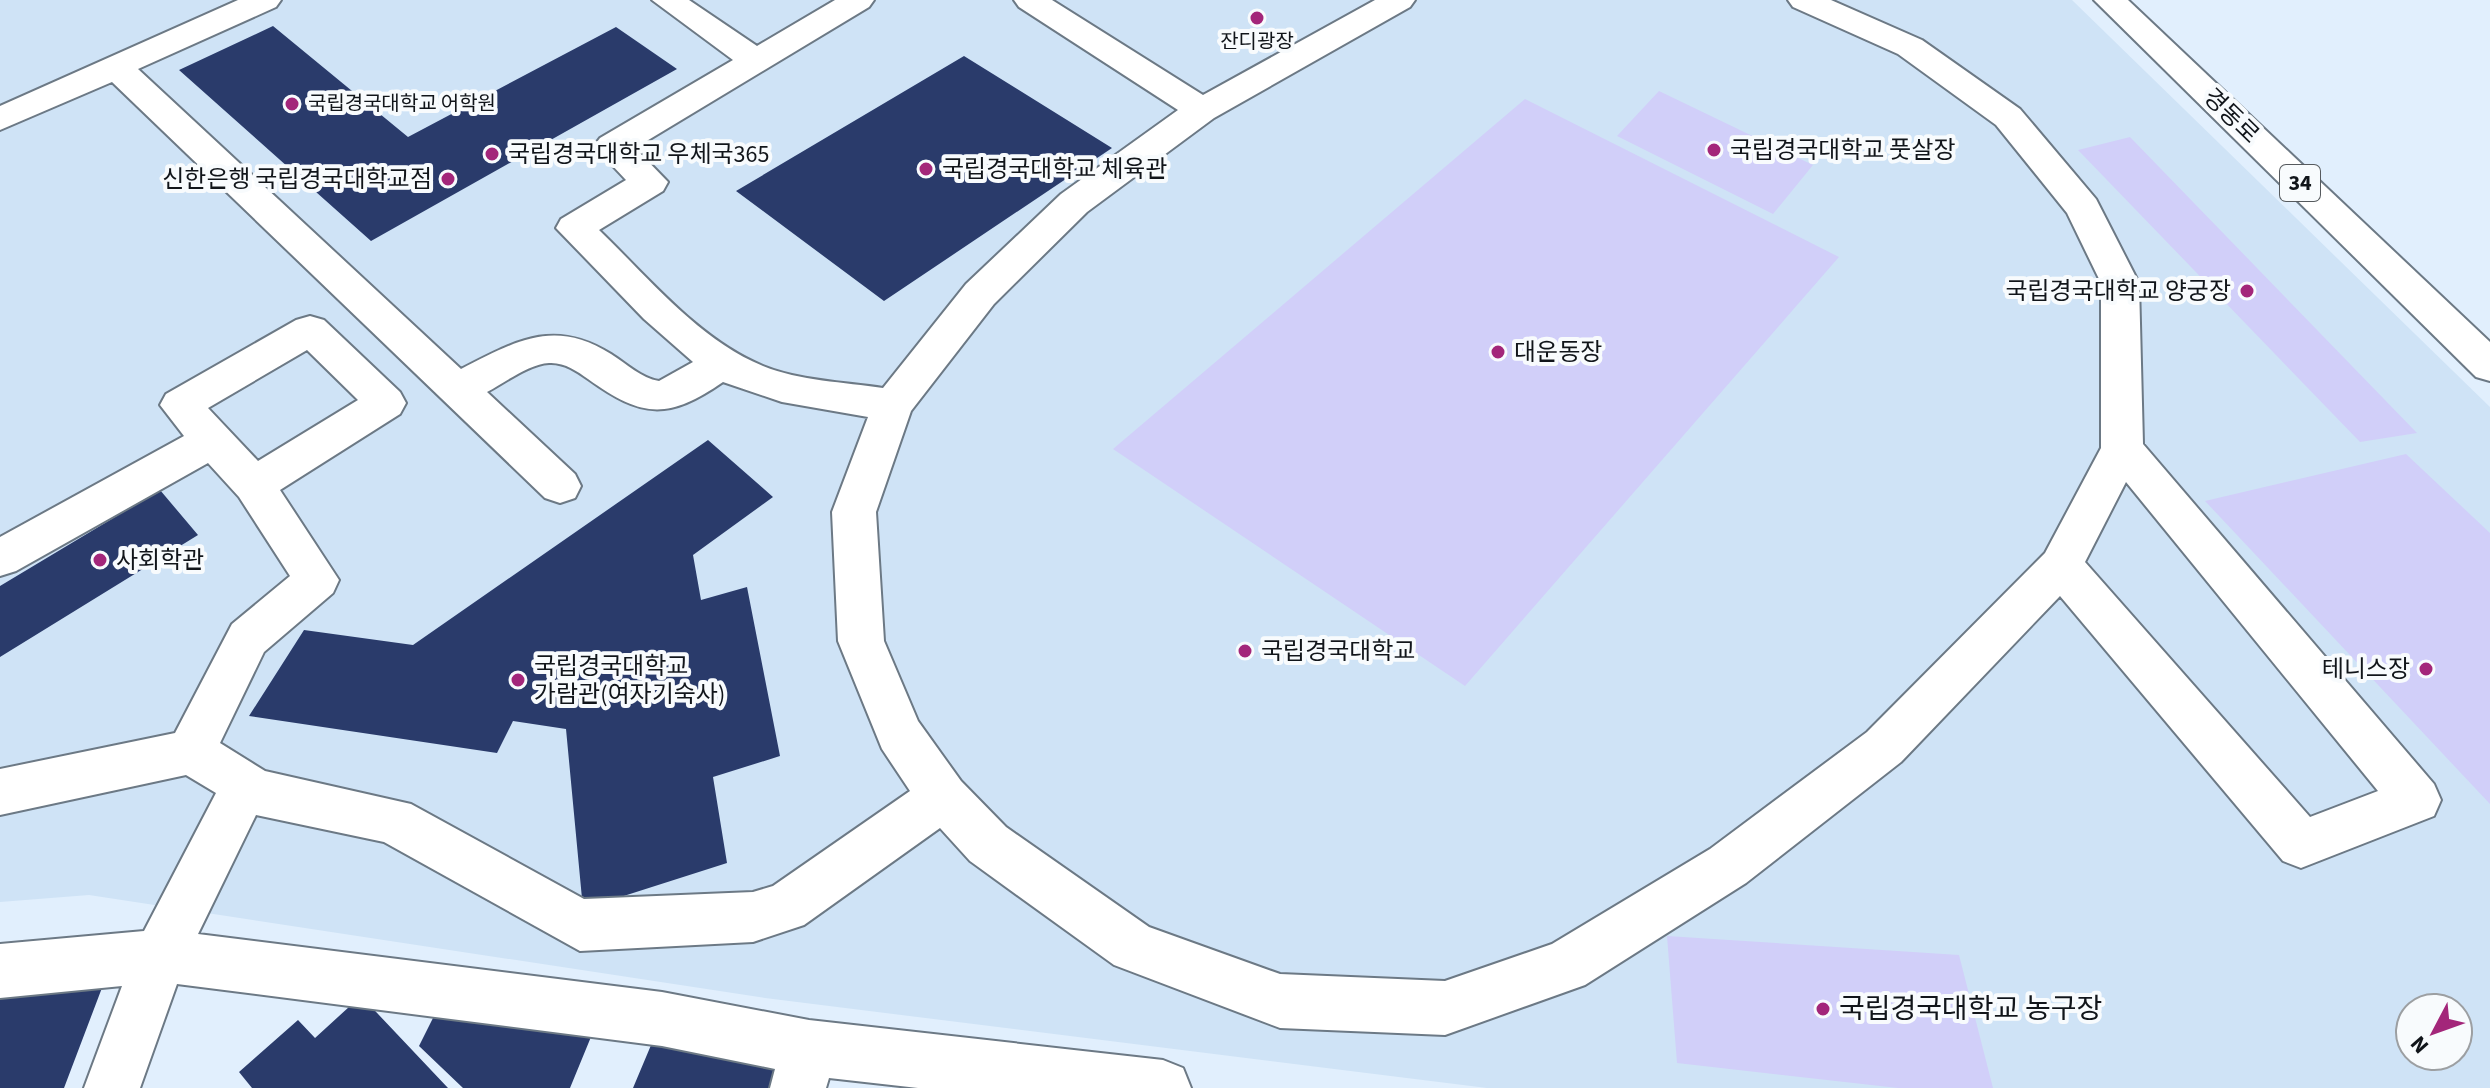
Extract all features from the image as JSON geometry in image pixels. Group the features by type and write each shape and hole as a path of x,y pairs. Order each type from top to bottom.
{"street":[{"path":"0,119 265,0"},
{"path":"668,0 754,59"},
{"path":"858,0 612,146 650,182 574,228 708,353 746,376 893,405"},
{"path":"1030,0 1202,110"},
{"path":"1399,0 1202,110 1063,213 980,294 893,405 854,512 861,641 899,734 943,797 988,844 1133,947 1280,1001 1445,1008 1566,966 1728,866 1884,747 2061,566 2122,448 2120,283 2083,208 2008,117 1910,47 1804,0"},
{"name":"경동로","path":"2110,0 2490,366"},
{"path":"116,67 560,486"},
{"path":"191,752 248,638 317,580 254,485 180,405 361,297"},
{"path":"254,485 386,403 310,330"},
{"path":"457,389 544,348 586,355 636,393 657,397 674,393 723,362"},
{"path":"0,558 213,440"},
{"path":"2061,566 2301,844 2416,800 2122,448"},
{"path":"0,792 191,752 246,784 160,956 112,1088"},
{"path":"243,789 393,821 580,925 753,917 786,907 943,797"},
{"path":"0,971 160,956 662,1019 803,1068 1163,1088"}],"shaded area":[{"name":"국립경국대학교","path":"0,0 2072,0 2490,407 2490,1088 1487,1088 765,998 89,895 0,902"},
{"name":"국립경국대학교 풋살장","path":"1659,91 1813,165 1773,214 1617,136"},
{"path":"1525,99 1839,257 1465,686 1113,449"},
{"name":"국립경국대학교 양궁장","path":"2130,137 2417,433 2360,442 2078,150"},
{"name":"테니스장","path":"2406,454 2490,533 2490,804 2205,501"},
{"name":"국립경국대학교 농구장","path":"1667,936 1959,955 1993,1088 1898,1088 1677,1063"}],"building":[{"name":"국립경국대학교 어학원","path":"273,26 408,137 616,27 677,69 371,241 179,70"},
{"name":"국립경국대학교 체육관","path":"964,56 1112,148 884,301 736,191"},
{"name":"국립경국대학교 가람관(여자기숙사)","path":"708,440 773,497 693,555 701,600 747,587 780,756 713,777 727,863 583,909 566,729 513,721 497,753 249,716 304,630 413,645"},
{"name":"사회학관","path":"160,490 198,535 0,657 0,586"},
{"path":"108,972 64,1088 0,1088 0,980"},
{"path":"361,996 448,1088 252,1088 239,1072 298,1020 315,1038"},
{"path":"439,1006 593,1032 570,1088 463,1088 419,1046"},
{"path":"662,1019 809,1048 795,1088 633,1088"}],"place":[{"name":"잔디광장","path":"1257,18"},
{"name":"국립경국대학교 어학원","path":"292,104"},
{"name":"국립경국대학교 풋살장","path":"1714,150"},
{"name":"국립경국대학교 우체국365","path":"492,154"},
{"name":"국립경국대학교 체육관","path":"926,169"},
{"name":"신한은행 국립경국대학교점","path":"448,179"},
{"name":"국립경국대학교 양궁장","path":"2247,291"},
{"name":"대운동장","path":"1498,352"},
{"name":"사회학관","path":"100,560"},
{"name":"국립경국대학교","path":"1245,651"},
{"name":"테니스장","path":"2426,669"},
{"name":"국립경국대학교 가람관(여자기숙사)","path":"518,680"},
{"name":"국립경국대학교 농구장","path":"1823,1009"}]}
